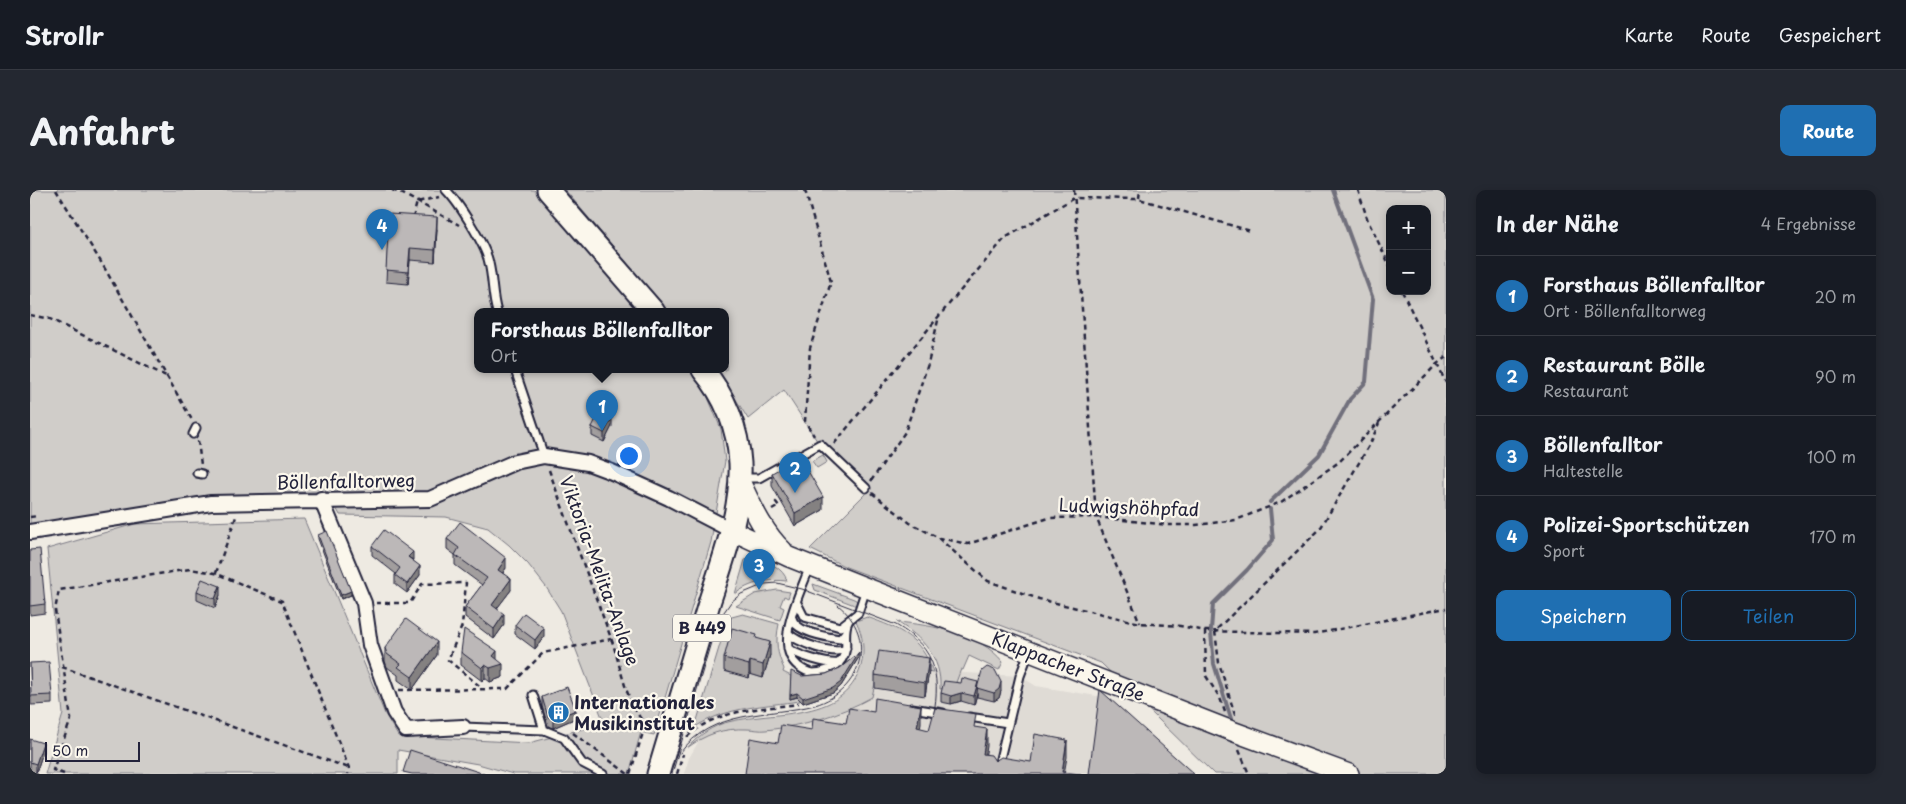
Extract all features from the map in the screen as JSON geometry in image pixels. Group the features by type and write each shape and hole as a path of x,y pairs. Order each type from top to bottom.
{"main road":[{"path":"548,190 651,308"},
{"name":"B 449","path":"658,774 677,734 731,530 739,478 735,429 718,390 705,373"},
{"name":"Klappacher Straße","path":"739,478 768,534 789,557"},
{"name":"Klappacher Straße","path":"731,530 810,566 1349,774"}],"street":[{"name":"Böllenfalltorweg","path":"30,532 155,510 211,503 240,504 321,499 402,501 430,499 515,462 544,456 588,463 612,472 669,498 731,530"},
{"path":"321,499 364,603 370,645 394,712 406,730 463,727"}],"lane":[{"path":"448,192 476,235 490,262 496,308"},
{"path":"517,373 544,456"},
{"path":"739,478 759,478 820,444 866,488"},
{"path":"810,566 788,632 787,647 793,661 808,672 822,672 839,663 844,657 846,648 845,633 848,622"},
{"path":"797,603 800,613 806,618 840,627 858,613 866,588"},
{"path":"792,618 794,624 800,628 840,639 845,633"},
{"path":"788,632 797,641 835,652 846,648"},
{"path":"787,647 796,653 831,663 839,663"},
{"path":"996,773 1008,723 1029,652"},
{"path":"533,695 544,730"},
{"path":"907,707 952,714"},
{"path":"962,716 1008,723"},
{"path":"463,727 544,730 564,738 582,762 603,774"}],"path":[{"path":"30,315 50,319 167,376 101,262 56,190"},
{"path":"392,190 476,235"},
{"path":"805,190 831,282 810,348 805,421 820,444"},
{"path":"1074,190 1096,517 1140,623"},
{"path":"1139,199 1140,190"},
{"path":"1358,190 1368,221 1386,258"},
{"path":"417,202 448,192"},
{"path":"828,451 938,316 1005,238 1074,198 1139,199 1250,231"},
{"path":"412,220 417,202"},
{"path":"1404,295 1446,383"},
{"path":"938,316 928,364 904,432 866,488 910,523 938,537 988,580 1039,599 1140,623 1180,626 1205,631 1314,634 1446,608"},
{"name":"Ludwigshöhpfad","path":"938,537 968,544 1049,518 1096,517 1168,525 1196,525 1236,520 1281,502 1340,462 1446,357"},
{"path":"1215,631 1320,529 1370,444 1379,422"},
{"name":"Viktoria-Melita-Anlage","path":"544,456 611,639 634,708 640,719 646,723"},
{"path":"774,510 779,506 776,502 780,499"},
{"path":"216,573 240,504"},
{"path":"64,774 53,770 71,719 55,610 59,590 190,569 216,573 282,601 349,768 348,774"},
{"path":"364,603 410,602 422,584 466,583 462,626 448,660 483,689"},
{"path":"1205,631 1206,676 1220,698 1236,732"},
{"path":"1215,631 1219,663 1230,696 1236,732 1249,774"},
{"path":"387,691 506,689 543,653 611,639"},
{"path":"62,667 349,768"},
{"path":"570,730 629,774 646,723 677,734 696,729 719,717 799,704"}],"shaded area":[{"path":"30,190 534,190 637,308 474,308 474,373 693,373 702,383 721,429 725,461 711,542 654,735 641,732 629,774 513,774 478,764 398,750 398,774 45,774 63,714 47,549 135,524 304,519 385,714 398,736 529,743 586,728 603,720 561,611 546,587 528,564 488,528 446,517 340,515 327,491 204,498 30,526"},
{"path":"565,190 1446,190 1446,774 1214,774 1101,663 846,567 810,549 867,492 821,447 784,390 748,419 720,373 729,373 729,308 666,308"},
{"path":"823,455 827,462 817,468 812,461"},
{"path":"755,558 770,563 779,569 787,581 760,582 735,594 745,560"},
{"path":"813,584 859,602 857,606 815,590"},
{"path":"777,590 790,592 788,598 784,596 780,606 784,608 780,620 736,606 755,594"},
{"path":"743,614 779,624 777,647 784,669 783,672 791,676 790,699 799,697 800,701 732,711 707,720 695,727 728,618","holes":["756,651 763,678 750,674 748,678"]},
{"path":"867,617 899,630 916,642 928,660 933,672 879,664 872,697 847,709 807,723 780,728 722,731 701,739 687,748 702,734 721,724 802,712 838,698 852,685 861,666 863,643 856,621"},
{"path":"897,622 940,628 969,637 993,652 1003,662 999,670 969,656 963,670 961,669 955,685 940,689 938,668 929,649 915,634"},
{"path":"879,664 929,671 1020,676 1036,686 1103,697 1191,774 684,774 689,758 700,739 714,731 747,729 764,731 821,719 854,707 872,697"}],"building":[{"path":"389,214 437,217 435,250 410,248 408,272 386,270"},
{"path":"600,411 612,417 604,433 592,427"},
{"path":"800,457 823,497 795,513 772,473"},
{"path":"460,522 506,558 498,570 511,579 492,605 504,614 494,629 465,607 487,578 455,555 459,548 447,539"},
{"path":"384,530 413,552 408,557 420,566 407,584 395,575 400,568 372,546"},
{"path":"327,531 351,591 341,595 318,535"},
{"path":"40,549 45,604 30,606 30,550"},
{"path":"202,579 220,586 215,599 197,591"},
{"path":"524,613 544,628 535,640 515,625"},
{"path":"406,619 437,642 412,677 398,667 401,664 387,654 385,648"},
{"path":"732,628 757,635 756,638 770,642 763,665 750,661 749,665 724,658"},
{"path":"464,629 497,651 493,656 503,664 490,668 485,665 482,668 461,652"},
{"path":"879,651 929,658 925,683 875,675"},
{"path":"859,653 841,682 833,688 803,698 797,693 790,695 791,671 802,676 826,674 840,668"},
{"path":"49,662 52,695 31,696 30,663"},
{"path":"987,667 995,670 1001,682 999,689 994,693 977,688 982,671"},
{"path":"962,678 978,682 974,696 961,693 951,696 941,693 944,681 961,683"},
{"path":"567,687 576,710 553,719 548,717 542,697"},
{"path":"1100,690 1194,774 1089,774"},
{"path":"875,698 921,706 917,727 929,730 935,708 976,714 974,727 987,729 983,754 991,755 995,761 1001,757 1031,762 1035,734 1067,740 1062,772 1081,774 745,774 750,738 778,743 781,725 812,730 813,718 846,723 849,708 874,712"},
{"path":"30,739 43,743 36,764 30,762"},
{"path":"410,750 485,774 412,774 403,772"}],"waterway":[{"path":"1270,502 1319,455 1350,399 1366,382 1373,299 1333,190"},
{"path":"1211,630 1213,604 1247,570 1273,540 1270,509"},
{"path":"1211,633 1214,664 1232,722"}],"tram line":[{"path":"672,774 717,622 731,602 741,594 765,584 777,583 802,589 896,625 910,635 929,655 934,667 936,693 932,724"},
{"path":"680,753 693,739 708,729 724,722 742,717 815,705 831,698 844,688 853,676 859,662 861,647 858,632 850,618 838,605"}],"place":[{"name":"Polizei-Sportschützen","path":"382,250"},
{"name":"Forsthaus Böllenfalltor","path":"602,431"},
{"name":"Restaurant Bölle","path":"795,493"},
{"name":"Böllenfalltor","path":"759,590"},
{"name":"Internationales Musikinstitut","path":"558,713"}]}
